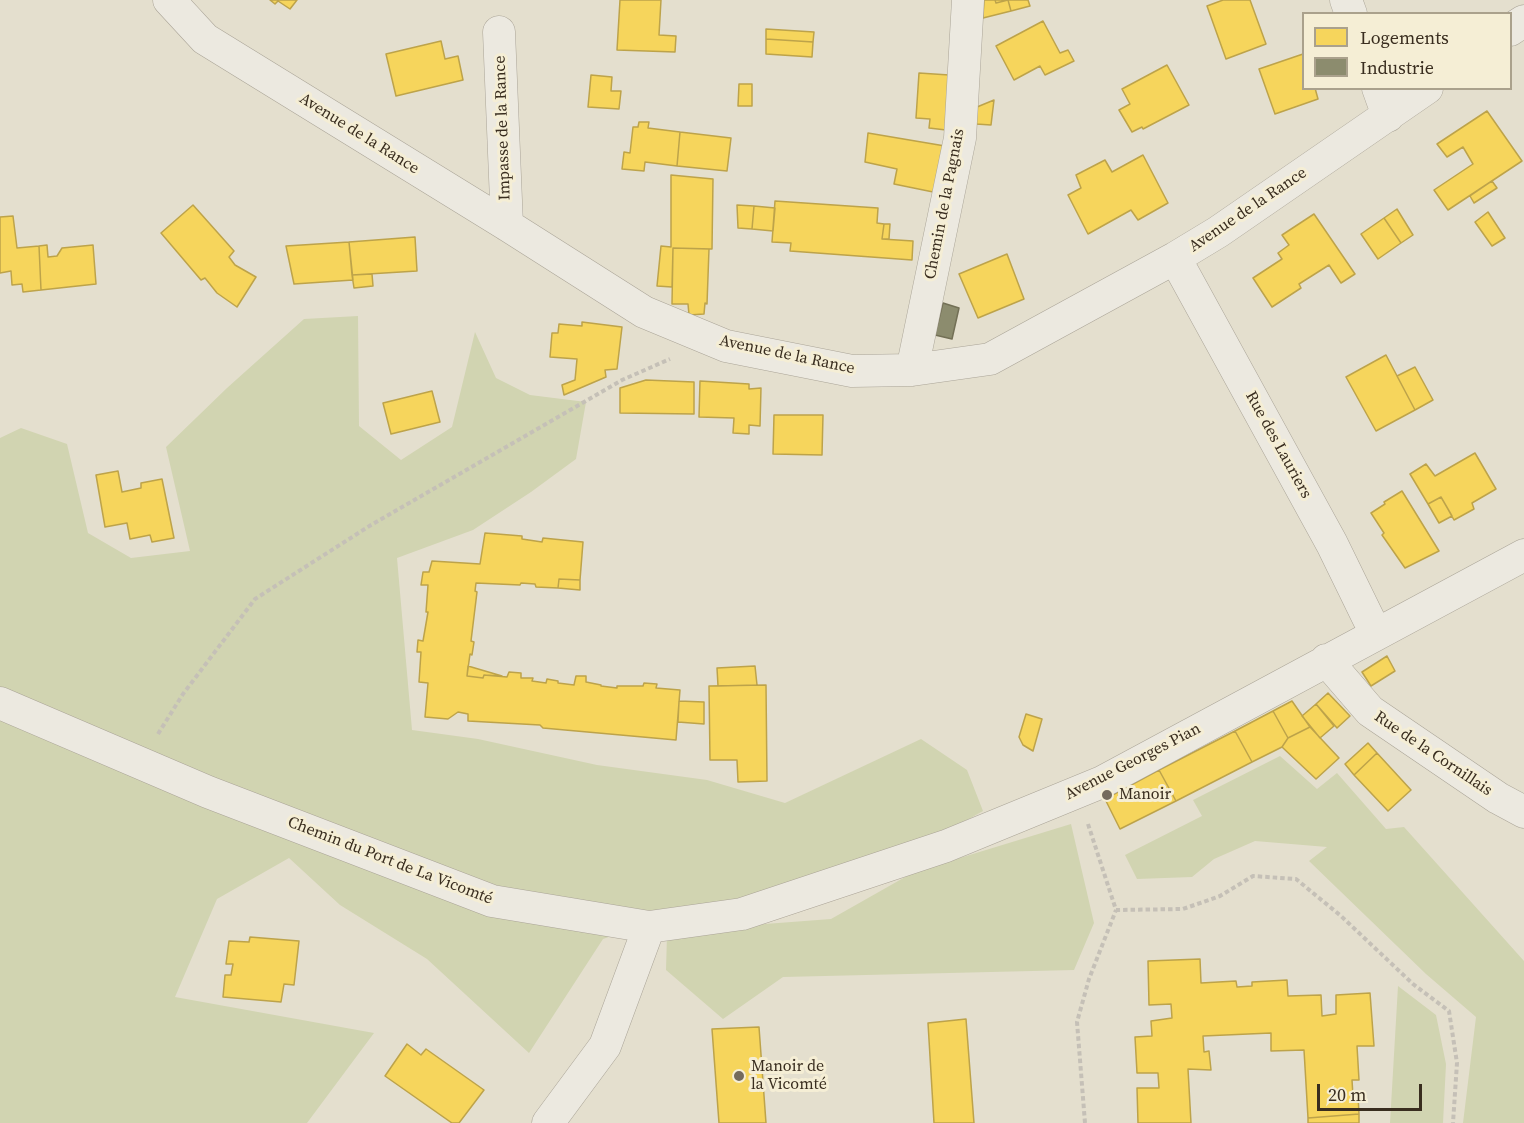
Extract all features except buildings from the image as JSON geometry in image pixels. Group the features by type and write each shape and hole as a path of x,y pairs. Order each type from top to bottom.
{"street":[{"name":"Avenue de la Rance","path":"169,0 205,39 644,312 726,346 852,371 912,370 990,359 1218,232 1383,102 1421,90"},
{"name":"Chemin de la Pagnais","path":"912,370 960,138 969,0"},
{"name":"Impasse de la Rance","path":"499,32 507,225"},
{"name":"Rue des Lauriers","path":"1175,258 1332,544 1376,634"},
{"name":"Avenue Georges Pian","path":"649,927 742,914 946,846 1102,782 1524,555"},
{"name":"Rue de la Cornillais","path":"1326,660 1370,711 1498,798 1524,812"},
{"path":"0,703 140,763"},
{"name":"Chemin du Port de La Vicomté","path":"140,763 208,792 492,902 649,927"},
{"path":"548,1123 605,1046 649,927"}],"path":[{"path":"140,763 183,694 255,599 371,525 622,380 712,340"},
{"path":"1077,792 1116,910 1089,979 1077,1022 1085,1123"},
{"path":"1116,910 1183,909 1220,896 1253,876 1296,879 1341,916 1413,984 1449,1011 1457,1063 1453,1123"}],"green space":[{"path":"358,316 359,426 401,460 452,427 475,332 496,378 530,395 586,402 576,459 473,530 397,558 412,730 478,739 597,765 707,780 785,803 921,739 967,770 983,811 937,837 769,894 681,912 603,939 529,1053 427,959 340,905 289,858 217,899 175,997 374,1033 307,1123 0,1123 0,438 21,428 67,444 88,533 131,558 190,551 166,447 304,319"},
{"path":"1280,756 1317,789 1337,773 1386,829 1404,827 1524,961 1524,1123 1463,1123 1476,1017 1426,974 1309,861 1327,847 1255,841 1214,859 1192,877 1137,879 1125,855 1202,816 1193,800"},
{"path":"1071,824 1094,923 1074,970 783,977 723,1019 666,970 667,935 831,919 914,872"},
{"path":"1398,986 1436,1015 1446,1064 1443,1123 1390,1123"}],"place":[{"name":"Manoir","path":"1107,795"},
{"name":"Manoir de la Vicomté","path":"739,1076"}]}
